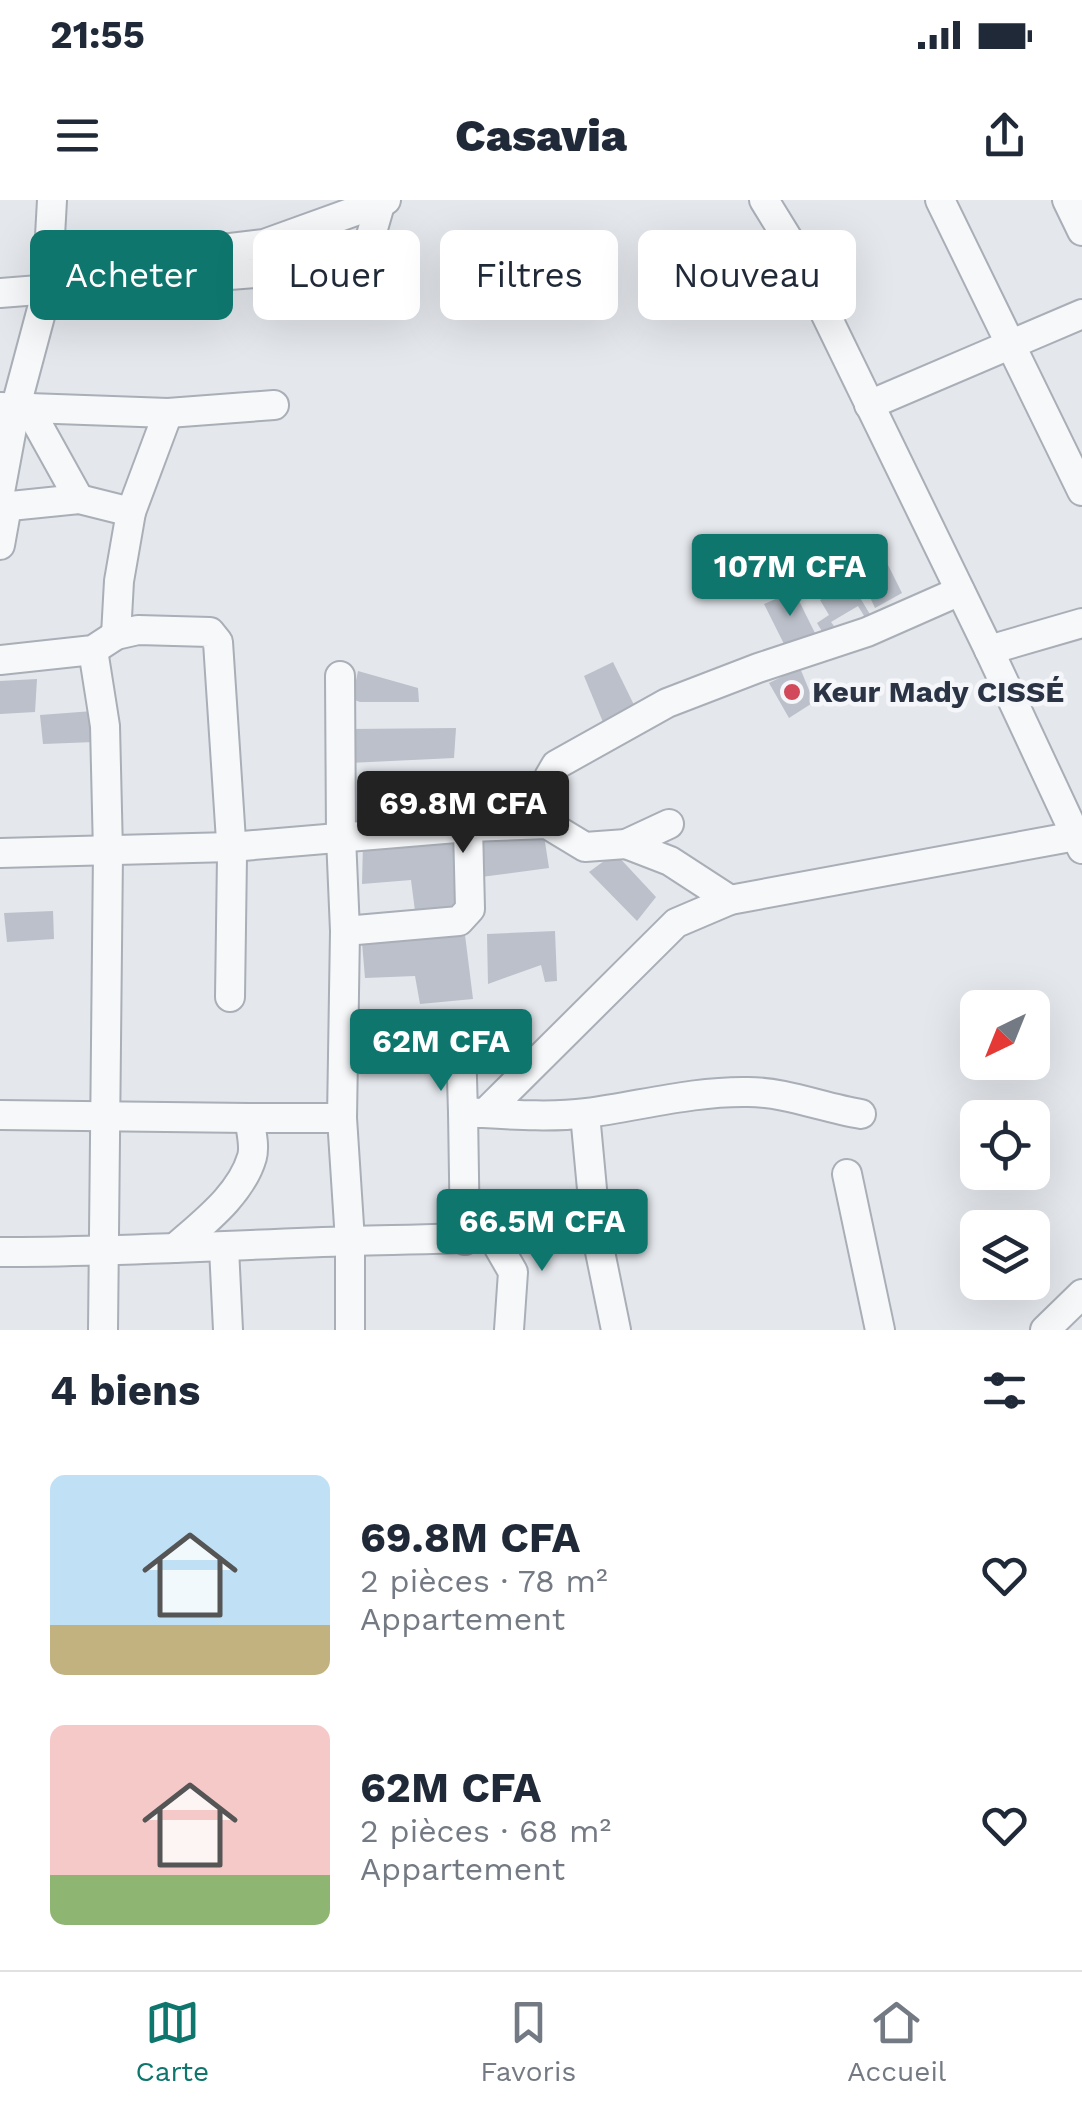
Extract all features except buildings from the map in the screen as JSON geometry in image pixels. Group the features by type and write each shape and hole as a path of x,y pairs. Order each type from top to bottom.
{"street":[{"path":"52,200 52,230"},
{"path":"474,1113 676,924 730,900 1079,842 793,247 764,200"},
{"path":"940,200 1082,491"},
{"path":"1067,200 1082,231"},
{"path":"233,248 264,244 384,201"},
{"path":"233,275 344,266 370,239 384,201"},
{"path":"0,293 30,291"},
{"path":"869,405 1082,314"},
{"path":"0,545 15,407 42,320"},
{"path":"15,407 168,412 274,405"},
{"path":"15,407 79,499"},
{"path":"103,1330 108,852 104,642 131,512 168,412"},
{"path":"2,502 79,499 131,512"},
{"path":"547,824 549,777 556,765 667,703 866,632 960,592"},
{"path":"989,650 1082,622"},
{"path":"0,660 104,642 138,630 215,635 231,847 230,997"},
{"path":"340,676 340,836 345,930 342,1118 350,1241 350,1330"},
{"path":"0,852 231,847 340,836 547,824 585,848 626,844 669,824"},
{"path":"345,930 459,921 466,916 470,909 468,827"},
{"path":"626,844 670,861 730,900"},
{"path":"460,1046 474,1113 465,1240"},
{"path":"474,1113 585,1114 647,1102 748,1092 786,1096 817,1107 861,1114"},
{"path":"585,1114 596,1232 616,1330"},
{"path":"0,1115 342,1118"},
{"path":"175,1248 218,1209 243,1177 254,1154 250,1118"},
{"path":"846,1174 880,1330"},
{"path":"0,1252 465,1240 596,1232"},
{"path":"494,1239 513,1272 510,1330"},
{"path":"224,1248 228,1330"},
{"path":"1045,1330 1082,1294"}],"place":[{"name":"Keur Mady CISSÉ","path":"792,692"}]}
